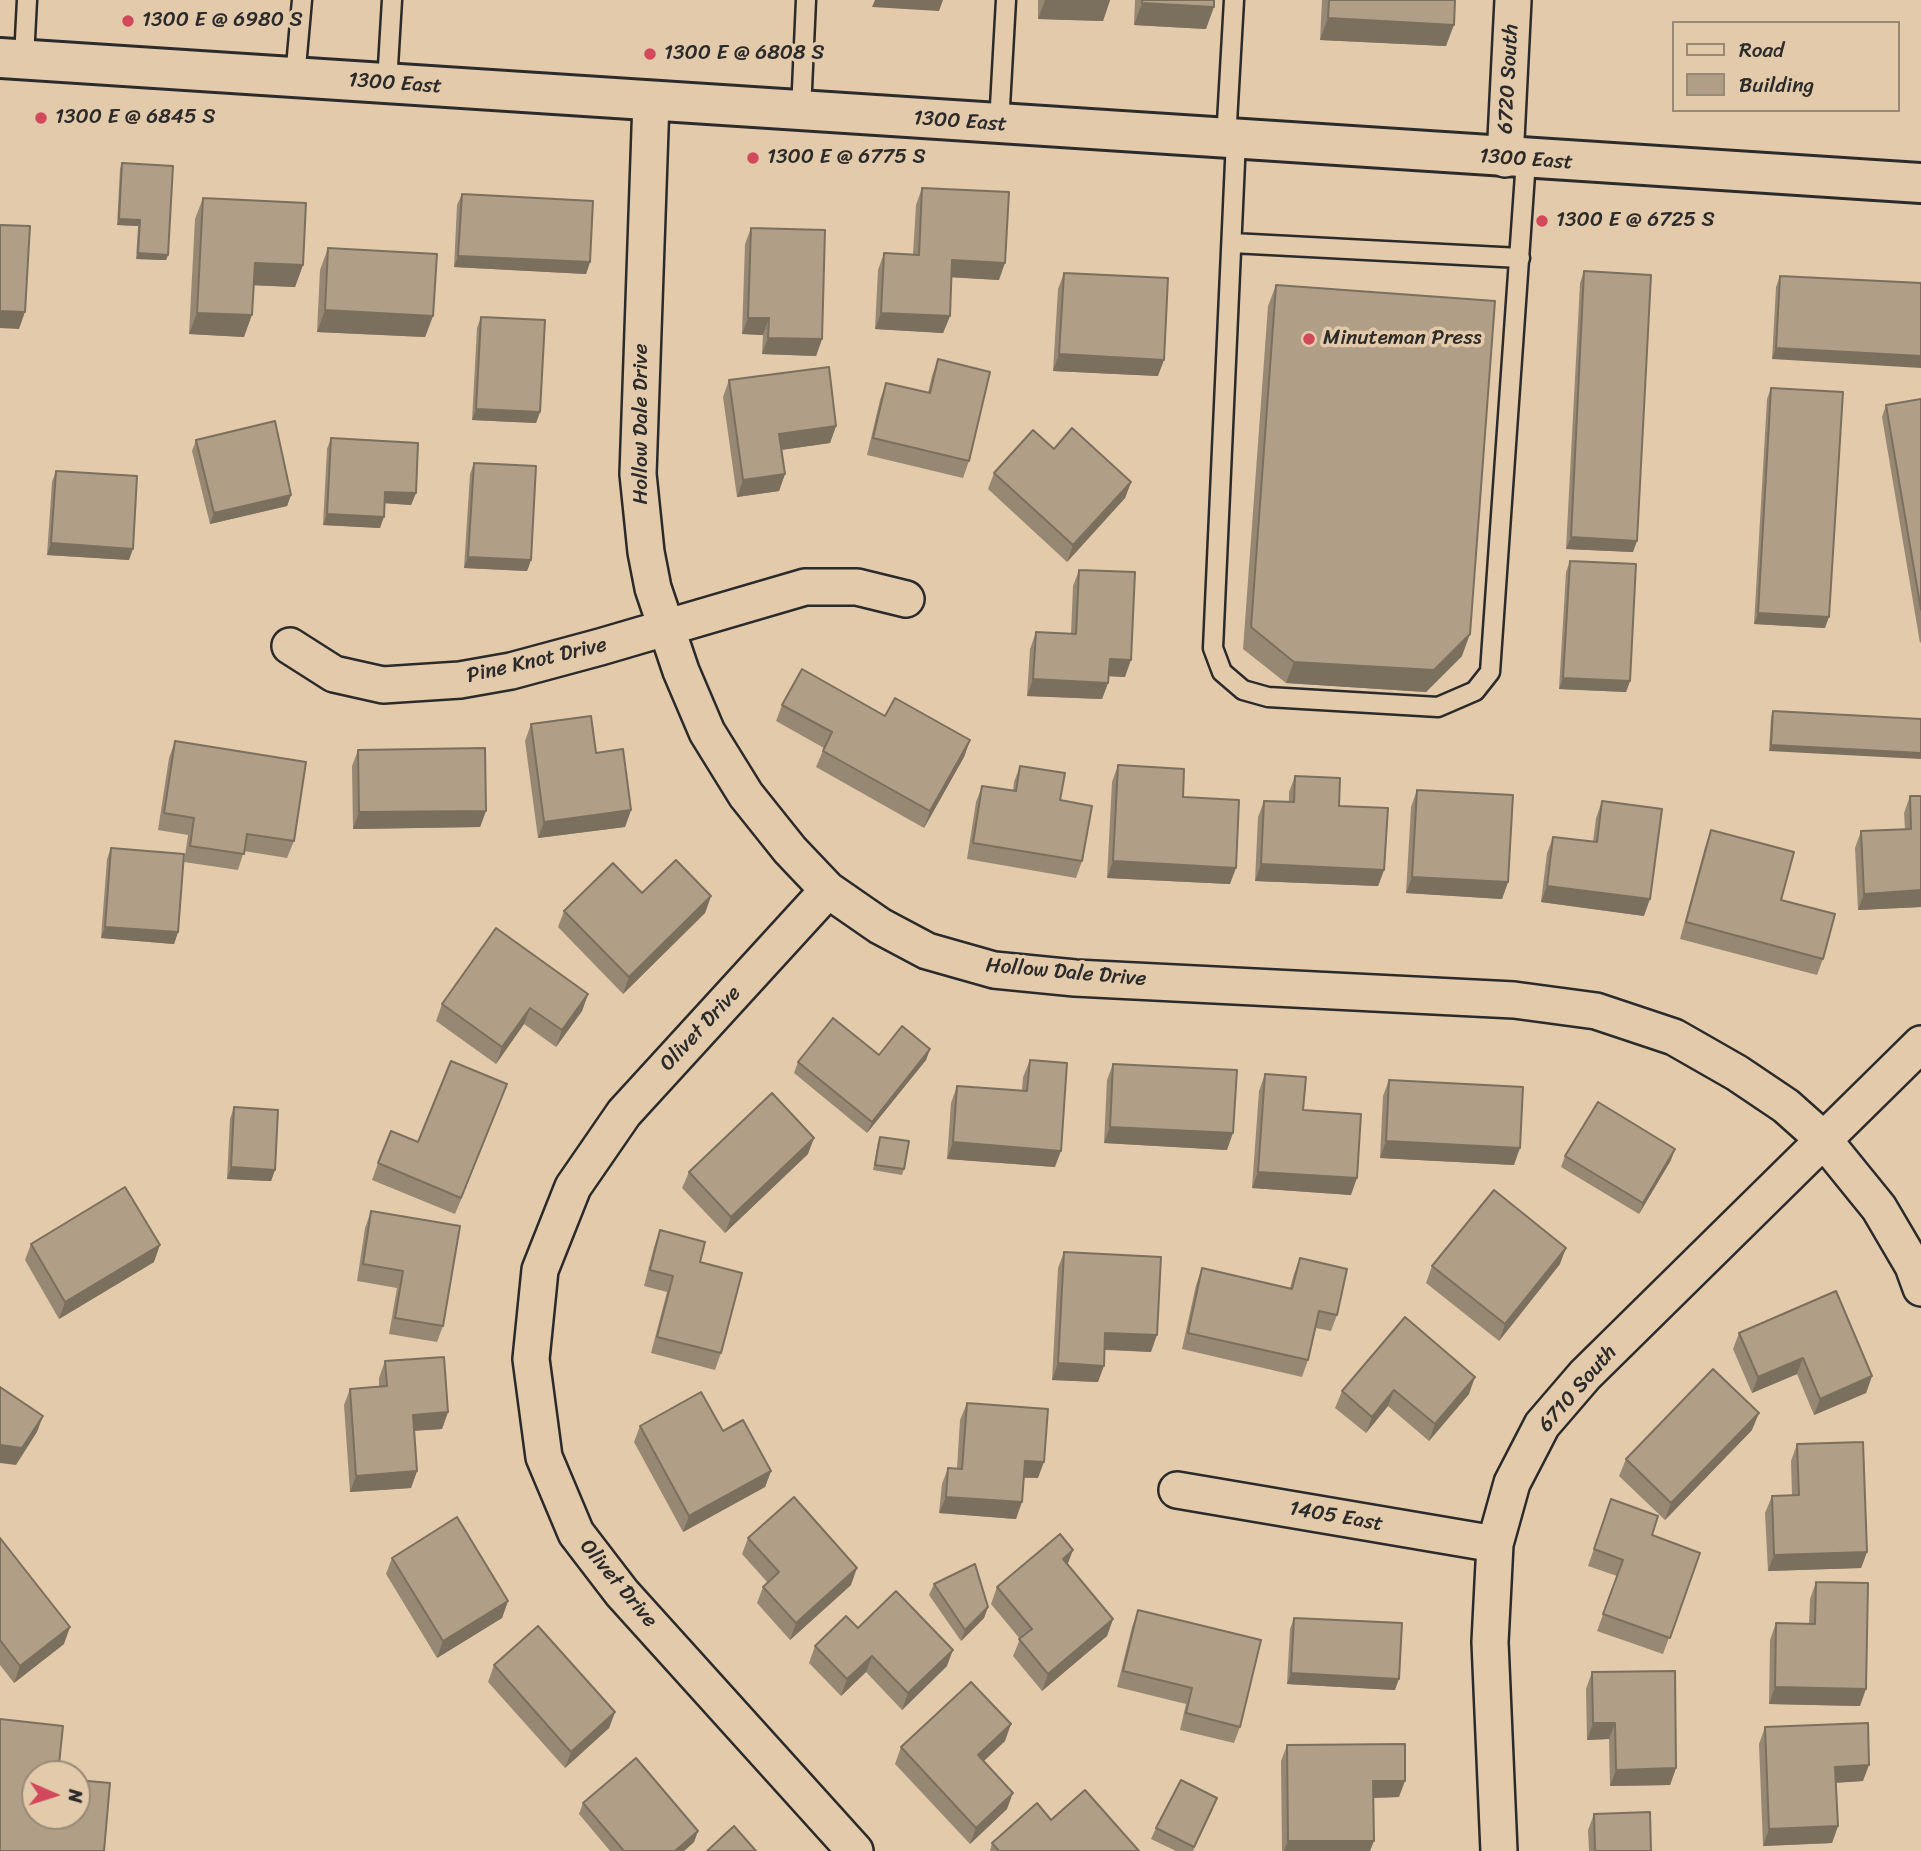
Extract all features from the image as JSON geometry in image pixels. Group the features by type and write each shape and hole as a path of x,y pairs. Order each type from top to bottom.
{"main road":[{"name":"1300 East","path":"12,58 1515,159 1921,183"}],"street":[{"name":"6720 South","path":"1513,0 1515,159"},
{"name":"Hollow Dale Drive","path":"651,101 638,474 646,552 665,628 707,732 733,774 790,850 828,890 880,926 927,951 994,970 1075,978 1514,1000 1596,1011 1674,1037 1737,1073 1786,1106 1823,1139 1879,1208 1913,1266 1921,1288"},
{"name":"Pine Knot Drive","path":"290,646 334,674 383,685 460,680 511,671 805,587 857,587 906,599"},
{"name":"Olivet Drive","path":"828,890 624,1113 573,1187 540,1270 531,1359 544,1457 576,1533 622,1593 855,1851"},
{"name":"6710 South","path":"1499,1851 1490,1642 1495,1544 1512,1483 1542,1425 1585,1375 1921,1044"},
{"name":"1405 East","path":"1177,1490 1495,1544"}],"lane":[{"path":"12,58 27,0"},
{"path":"295,78 302,0"},
{"path":"387,83 392,0"},
{"path":"801,111 806,0"},
{"path":"999,124 1006,0"},
{"path":"1234,0 1232,243 1213,648 1222,672 1243,690 1268,697 1438,708 1475,691 1490,672 1520,258 1515,159"},
{"path":"1232,243 1520,258"}],"building":[{"path":"1142,0 1214,0 1214,7 1142,3"},
{"path":"1329,0 1455,0 1454,25 1328,18"},
{"path":"122,163 173,166 168,255 138,253 140,220 119,219"},
{"path":"922,188 1009,192 1005,263 952,260 950,316 881,313 884,253 919,255"},
{"path":"462,194 593,201 590,262 458,256"},
{"path":"203,198 306,203 303,265 255,263 252,315 197,313"},
{"path":"0,225 30,226 25,312 0,311"},
{"path":"751,228 825,230 822,339 768,338 769,318 748,318"},
{"path":"328,248 437,254 433,316 325,310"},
{"path":"1584,271 1651,275 1637,541 1571,537"},
{"path":"1064,273 1168,278 1164,360 1059,354"},
{"path":"1780,276 1921,283 1921,356 1776,348"},
{"path":"1276,285 1495,301 1470,634 1434,670 1294,662 1251,627"},
{"path":"481,317 545,320 540,412 476,409"},
{"path":"938,359 990,372 969,461 873,438 886,383 930,393"},
{"path":"829,367 836,426 779,434 785,474 743,480 729,380"},
{"path":"1771,388 1843,392 1829,617 1758,613"},
{"path":"1921,399 1921,610 1886,405"},
{"path":"275,421 291,495 214,513 196,440"},
{"path":"1072,428 1131,482 1073,545 994,473 1033,430 1054,449"},
{"path":"331,438 418,443 416,493 385,492 384,517 327,514"},
{"path":"474,463 536,466 531,560 468,557"},
{"path":"56,471 137,476 133,549 51,543"},
{"path":"1570,561 1636,564 1630,681 1563,678"},
{"path":"1079,570 1135,572 1131,660 1110,659 1108,683 1033,679 1036,632 1076,634"},
{"path":"802,669 885,716 895,698 970,740 930,811 823,751 832,732 782,705"},
{"path":"1773,711 1921,719 1921,753 1771,745"},
{"path":"591,716 596,753 623,749 631,810 544,822 531,724"},
{"path":"175,741 306,762 294,841 247,834 244,854 190,846 194,818 164,813"},
{"path":"485,748 486,811 359,812 358,750"},
{"path":"1118,765 1184,769 1183,797 1239,800 1236,868 1113,861"},
{"path":"1020,766 1065,773 1060,800 1092,806 1082,861 973,843 982,786 1016,791"},
{"path":"1295,776 1340,778 1339,806 1388,808 1384,870 1261,864 1264,801 1294,802"},
{"path":"1417,790 1513,795 1508,882 1412,877"},
{"path":"1910,796 1921,796 1921,890 1864,894 1861,831 1911,829"},
{"path":"1602,801 1662,809 1650,899 1547,886 1553,837 1597,842"},
{"path":"1711,830 1794,852 1781,900 1835,914 1823,959 1686,922"},
{"path":"111,848 184,854 178,932 105,927"},
{"path":"676,860 711,896 629,977 564,911 613,863 642,893"},
{"path":"496,928 588,994 562,1030 530,1008 502,1047 442,1004"},
{"path":"833,1018 879,1055 902,1026 930,1049 872,1122 798,1062"},
{"path":"1030,1060 1067,1063 1061,1151 953,1142 957,1086 1027,1091"},
{"path":"451,1061 507,1084 461,1198 378,1163 391,1131 418,1142"},
{"path":"1113,1064 1237,1070 1233,1133 1110,1127"},
{"path":"1265,1074 1306,1077 1303,1110 1361,1114 1357,1178 1258,1172"},
{"path":"1389,1080 1523,1087 1520,1148 1386,1141"},
{"path":"772,1093 814,1138 731,1217 689,1172"},
{"path":"1598,1102 1675,1149 1643,1203 1565,1156"},
{"path":"234,1107 278,1110 275,1170 231,1167"},
{"path":"880,1137 909,1141 904,1169 875,1165"},
{"path":"125,1187 160,1245 65,1302 31,1244"},
{"path":"1494,1190 1566,1248 1505,1324 1432,1266"},
{"path":"371,1211 460,1226 443,1326 395,1318 403,1271 363,1264"},
{"path":"660,1230 705,1242 700,1262 742,1273 721,1353 657,1337 673,1276 650,1270"},
{"path":"1064,1252 1161,1257 1157,1335 1105,1333 1104,1366 1058,1363"},
{"path":"1300,1258 1347,1269 1337,1315 1319,1311 1308,1360 1188,1333 1202,1268 1292,1289"},
{"path":"1836,1291 1872,1376 1820,1399 1803,1358 1758,1377 1739,1333"},
{"path":"1405,1317 1475,1377 1435,1424 1394,1390 1372,1417 1342,1391"},
{"path":"444,1357 448,1412 413,1415 417,1471 356,1476 350,1389 387,1386 385,1361"},
{"path":"1713,1369 1759,1413 1671,1503 1626,1459"},
{"path":"0,1387 43,1416 22,1448 0,1446"},
{"path":"701,1392 723,1431 743,1420 771,1471 689,1516 640,1426"},
{"path":"967,1403 1048,1409 1044,1462 1025,1461 1022,1502 946,1497 948,1468 962,1469"},
{"path":"1863,1442 1867,1552 1774,1555 1772,1496 1799,1495 1797,1444"},
{"path":"794,1497 857,1568 796,1623 763,1587 779,1572 748,1538"},
{"path":"1611,1499 1658,1516 1652,1535 1700,1553 1670,1638 1603,1614 1623,1560 1594,1549"},
{"path":"457,1517 508,1601 443,1641 392,1558"},
{"path":"1060,1534 1073,1550 1063,1559 1113,1619 1048,1674 1019,1639 1032,1629 997,1587"},
{"path":"0,1538 70,1627 20,1666 0,1640"},
{"path":"975,1564 988,1607 965,1630 934,1584"},
{"path":"1816,1582 1868,1583 1866,1689 1775,1687 1776,1623 1815,1624"},
{"path":"896,1591 953,1650 908,1693 872,1656 847,1679 815,1646 846,1616 858,1628"},
{"path":"1138,1610 1261,1640 1240,1727 1186,1713 1192,1688 1123,1671"},
{"path":"1294,1618 1402,1623 1399,1679 1291,1673"},
{"path":"538,1626 615,1712 571,1752 494,1665"},
{"path":"1675,1671 1676,1768 1616,1770 1615,1723 1593,1723 1592,1672"},
{"path":"971,1682 1011,1724 978,1755 1013,1793 976,1828 901,1747"},
{"path":"0,1719 63,1726 59,1760 21,1760 21,1830 91,1830 91,1781 110,1783 104,1851 0,1851"},
{"path":"1868,1723 1869,1765 1835,1767 1838,1826 1769,1829 1765,1727"},
{"path":"1405,1744 1405,1781 1373,1781 1374,1841 1288,1841 1287,1745"},
{"path":"636,1758 698,1831 675,1851 624,1851 583,1803"},
{"path":"1181,1780 1217,1798 1194,1847 1156,1828"},
{"path":"1085,1790 1139,1851 999,1851 992,1843 1037,1803 1051,1820"},
{"path":"1650,1812 1651,1851 1595,1851 1594,1814"},
{"path":"734,1826 756,1851 707,1851"}],"place":[{"name":"1300 E @ 6980 S","path":"128,21"},
{"name":"1300 E @ 6808 S","path":"650,54"},
{"name":"1300 E @ 6845 S","path":"41,118"},
{"name":"1300 E @ 6775 S","path":"753,158"},
{"name":"1300 E @ 6725 S","path":"1542,221"},
{"name":"Minuteman Press","path":"1309,339"}]}
